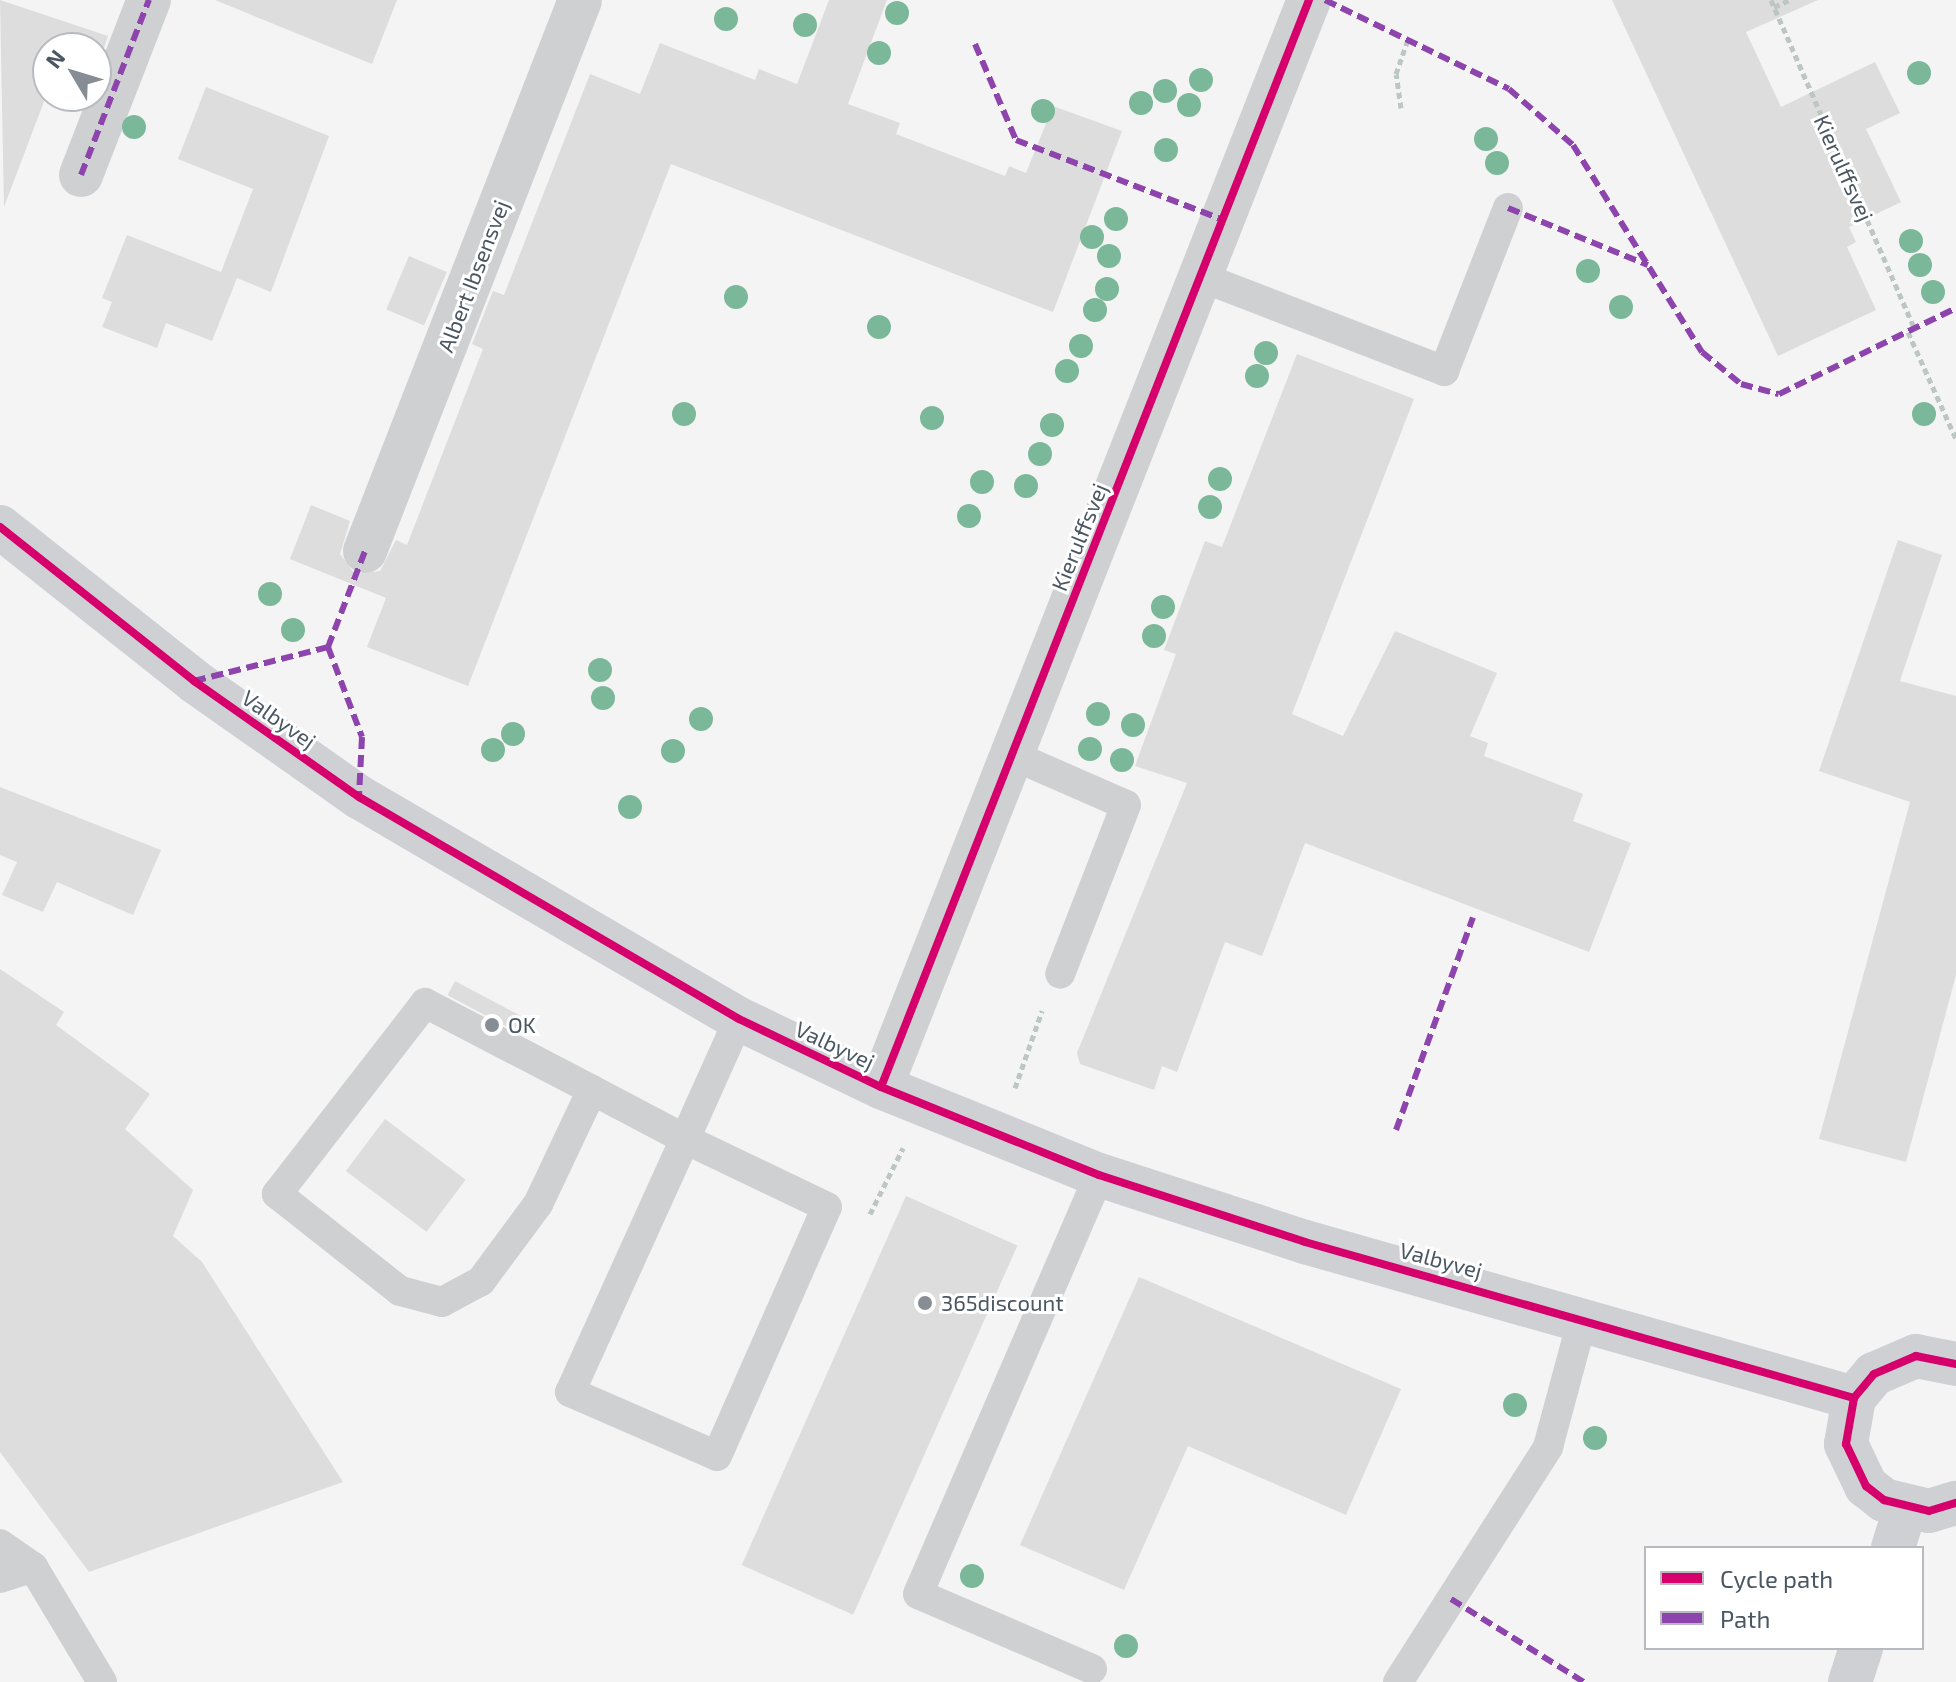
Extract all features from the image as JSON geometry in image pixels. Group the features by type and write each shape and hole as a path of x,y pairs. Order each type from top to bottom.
{"street":[{"path":"81,175 149,0"},
{"name":"Albert Ibsensvej","path":"365,551 580,0"},
{"name":"Kierulffsvej","path":"881,1087 1309,0"},
{"name":"Valbyvej","path":"4,539 359,797 739,1019 881,1087 1099,1175 1305,1242 1583,1317 1854,1398"},
{"path":"1953,1350 1887,1365 1854,1398 1847,1421 1853,1466 1899,1528 1956,1503"},
{"path":"1850,1682 1860,1650"}],"lane":[{"path":"1201,277 1444,371 1508,208"},
{"path":"1012,755 1126,805 1060,974"},
{"path":"592,1090 538,1204 481,1281 442,1302 400,1291 277,1194 425,1003 592,1090 685,1139 827,1207 717,1456 570,1392 685,1139 739,1019"},
{"path":"1092,1669 918,1594 1099,1175"},
{"path":"1398,1682 1548,1447 1583,1317"},
{"path":"0,1544 33,1567 102,1682"},
{"path":"0,1578 33,1567"}],"path":[{"path":"1774,7 1790,0"},
{"path":"1401,108 1396,74 1408,40"},
{"path":"998,1134 1060,974"},
{"path":"827,1207 866,1223 925,1104"}],"building":[{"path":"0,0 96,32 32,32 32,112 40,112 4,207"},
{"path":"215,0 397,0 372,64"},
{"path":"829,0 887,0 848,104 900,123 896,134 1005,176 1009,166 1026,173 1053,106 1122,131 1053,312 671,164 468,686 367,647 386,598 290,559 311,505 350,521 340,554 355,574 380,571 396,540 407,545 483,349 472,344 493,291 504,295 590,74 640,94 660,43 755,80 759,69 797,84"},
{"path":"1612,0 1818,0 1746,32 1781,107 1875,62 1900,113 1866,129 1901,202 1849,227 1856,242 1847,247 1876,310 1778,356"},
{"path":"206,87 329,136 271,292 237,278 212,341 166,323 157,348 102,327 112,302 102,298 127,235 221,272 253,189 178,159"},
{"path":"409,256 447,272 424,325 386,309"},
{"path":"1297,354 1414,399 1292,714 1343,736 1395,631 1497,673 1470,736 1488,743 1484,756 1583,794 1573,821 1631,843 1589,952 1305,843 1262,956 1225,942 1177,1072 1162,1066 1154,1090 1080,1064 1077,1053 1187,783 1135,766 1176,654 1164,650 1205,541 1222,547"},
{"path":"1898,540 1942,555 1900,681 1956,696 1956,975 1906,1162 1819,1139 1910,802 1819,771"},
{"path":"0,787 161,850 133,915 57,882 43,912 2,895 17,862 0,855"},
{"path":"0,969 64,1012 56,1025 150,1094 125,1129 193,1190 173,1236 202,1262 343,1482 89,1572 0,1452"},
{"path":"455,981 524,1018 516,1032 447,995"},
{"path":"385,1119 466,1180 427,1232 346,1171"},
{"path":"906,1196 1017,1246 853,1615 742,1565"},
{"path":"1139,1277 1401,1389 1346,1515 1188,1446 1124,1590 1020,1545"}],"marked path":[{"path":"81,175 149,0"},
{"path":"1325,0 1509,89 1573,145 1702,352 1741,384 1779,394 1956,308"},
{"path":"975,44 1016,140 1223,220"},
{"path":"1508,208 1648,265"},
{"path":"328,647 365,551"},
{"path":"194,681 328,647 362,737 359,797"},
{"path":"1396,1130 1473,917"},
{"path":"1451,1599 1584,1682"}],"cycle path":[{"path":"881,1087 1309,0"},
{"path":"0,527 194,681 359,797 739,1019 881,1087 1099,1175 1305,1242 1854,1398"},
{"path":"1956,1364 1916,1356 1874,1374 1854,1398 1846,1444 1866,1486 1884,1500 1929,1511 1956,1503"}],"place":[{"name":"OK","path":"492,1025"},
{"name":"365discount","path":"925,1303"}]}
